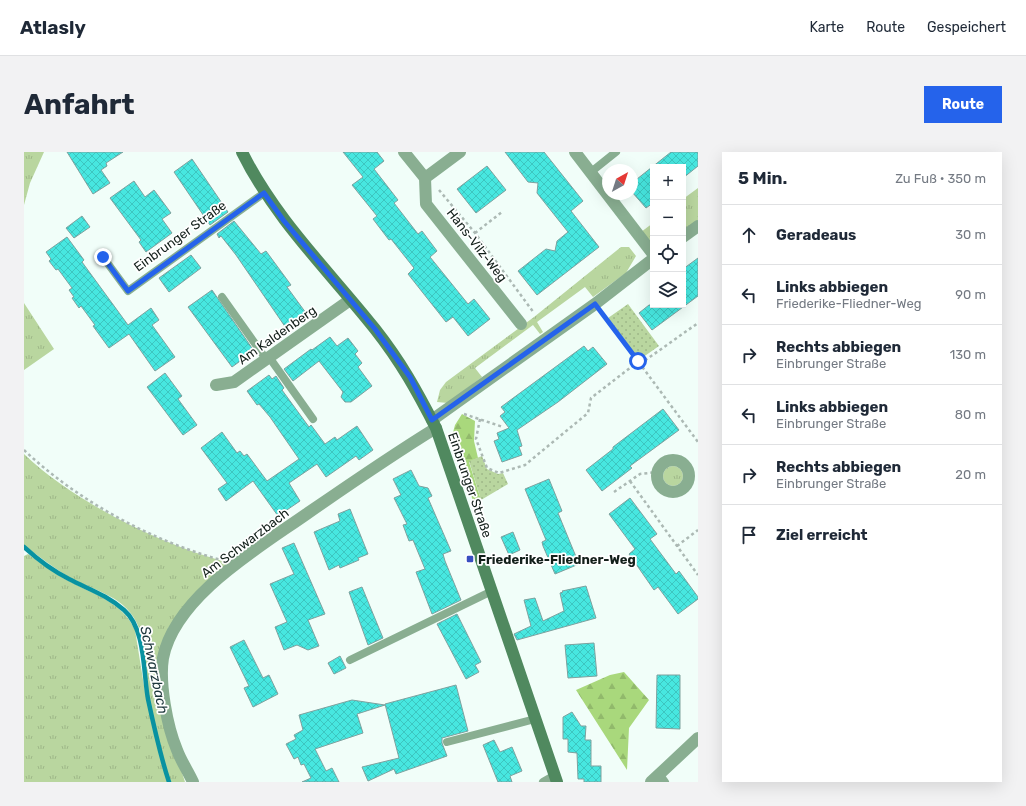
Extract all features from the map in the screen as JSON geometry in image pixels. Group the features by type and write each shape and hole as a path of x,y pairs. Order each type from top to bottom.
{"street":[{"name":"Einbrunger Straße","path":"242,152 264,193 284,221 375,329 410,377 434,424 556,779"},
{"path":"404,152 425,178 460,152"},
{"path":"575,152 650,250"},
{"name":"Hans-Vilz-Weg","path":"425,178 426,204 521,324"},
{"path":"684,236 698,226"},
{"path":"434,424 453,407 595,304 650,261"},
{"name":"Am Kaldenberg","path":"216,385 234,382 350,300"},
{"name":"Am Schwarzbach","path":"193,782 176,749 168,718 162,676 163,659 172,634 185,613 205,590 240,560 434,424"},
{"path":"673,459 678,460 686,467 693,478 680,490 670,492 665,490 658,482 657,472 663,463 673,459"},
{"path":"659,780 698,738"}],"lane":[{"path":"591,172 616,152"},
{"name":"Einbrunger Straße","path":"103,257 128,291 264,193"},
{"path":"222,297 313,419"},
{"path":"350,660 492,591"},
{"path":"447,742 536,719"},
{"path":"544,782 556,779"}],"path":[{"path":"425,178 438,189 475,233 534,313"},
{"path":"475,233 502,212"},
{"path":"595,304 698,442"},
{"path":"480,419 476,439 487,468 499,473 525,465 588,413 591,398 698,322"},
{"path":"453,407 459,412 503,427"},
{"path":"24,450 79,495 137,526 203,555 225,561 240,560"},
{"path":"614,492 640,474 657,472"},
{"path":"630,481 698,575"},
{"path":"677,546 698,530"}],"green space":[{"path":"24,152 44,152 30,183 24,205"},
{"path":"698,188 698,220 686,229 686,200 686,197"},
{"path":"650,225 650,240 641,232"},
{"path":"621,247 629,247 636,256 626,273 593,297 585,287 537,322 543,332 540,334 533,325 475,368 482,377 448,403 437,402 440,390 446,382 534,317"},
{"path":"24,303 54,349 24,370"},
{"path":"628,304 659,346 639,360 608,318"},
{"path":"462,414 475,421 474,441 478,458 469,462 481,500 477,503 473,501 452,436 455,425"},
{"path":"24,454 44,472 92,505 146,533 200,554 226,562 230,567 168,628 162,711 185,782 24,782 24,556 28,554 57,574 106,599 122,612 135,630 145,692 144,651 139,628 134,617 119,602 110,596 69,577 24,545"},
{"path":"482,456 487,469 498,474 503,473 508,484 481,500 469,461"},
{"path":"669,466 677,466 683,472 683,480 677,486 669,486 663,480 663,472"},
{"path":"624,672 649,700 629,728 627,770 576,690 610,675"}],"building":[{"path":"67,152 123,152 106,163 107,166 101,170 110,183 93,194"},
{"path":"343,152 377,152 384,161 374,169 398,200 394,203 418,234 422,231 437,251 430,257 468,304 474,299 490,319 468,336 453,317 446,322 408,274 414,268 391,239 389,240 373,219 377,216 352,185 363,177"},
{"path":"505,152 544,152 583,201 571,211 599,247 537,295 518,271 546,249 555,251 557,241 568,232 537,193 538,183 528,182"},
{"path":"671,152 698,152 698,166 686,176 686,164 656,164"},
{"path":"192,159 228,212 210,225 174,172"},
{"path":"487,166 506,190 476,213 457,189"},
{"path":"650,169 650,205 646,208 638,199 638,178"},
{"path":"134,181 145,197 154,190 171,213 162,219 172,233 146,252 139,242 141,240 110,198"},
{"path":"82,216 90,227 74,238 66,228"},
{"path":"234,221 261,254 266,251 291,285 287,287 306,313 286,328 236,255 221,236 219,238 217,234"},
{"path":"67,237 84,260 82,262 128,325 151,308 159,320 152,325 175,357 155,371 129,334 109,348 81,306 79,308 72,298 74,297 69,290 72,288 58,269 56,270 49,261 51,259 46,252"},
{"path":"191,255 201,268 169,292 159,278"},
{"path":"698,258 698,296 686,305 686,272 686,267"},
{"path":"212,290 254,351 232,367 188,307"},
{"path":"649,305 650,308 682,308 652,330 639,313"},
{"path":"330,337 337,346 348,338 358,351 355,354 362,363 358,367 372,386 351,402 345,402 341,397 343,392 319,361 293,381 284,369"},
{"path":"584,346 588,351 593,347 607,364 558,402 517,430 522,446 519,447 522,455 502,462 494,441 499,439 497,433 509,428 500,416 505,412 501,407"},
{"path":"165,373 182,396 178,399 197,425 183,435 147,387"},
{"path":"269,375 272,379 276,376 284,388 282,390 309,427 311,425 325,444 335,437 337,440 357,426 373,450 359,460 356,456 326,477 317,464 289,483 300,501 278,516 253,481 226,501 218,489 227,483 201,448 222,432 237,453 240,451 244,456 247,454 267,481 299,459 270,417 259,404 257,405 247,391"},
{"path":"663,409 679,430 630,466 632,468 602,491 586,470 613,449 613,447"},
{"path":"411,470 419,486 428,488 432,496 428,498 451,551 443,554 461,600 432,614 416,572 425,569 413,540 409,541 403,525 407,524 394,498 401,495 393,479"},
{"path":"549,479 562,511 558,513 579,564 555,574 543,546 542,542 546,540 525,489"},
{"path":"630,498 657,534 650,539 676,574 679,571 698,597 698,599 678,614 658,587 654,590 629,554 635,549 609,514"},
{"path":"350,509 368,554 358,558 359,560 340,568 339,565 329,570 314,532 340,521 338,514"},
{"path":"513,532 520,550 509,555 501,537"},
{"path":"294,543 325,614 308,620 319,646 308,650 297,645 284,650 275,627 287,622 270,584 294,574 282,548"},
{"path":"586,586 596,618 517,640 514,634 531,626 524,600 535,598 543,621 564,611 560,593 563,592 562,591"},
{"path":"362,587 383,638 368,645 349,592"},
{"path":"457,614 481,662 475,665 479,672 466,679 437,624"},
{"path":"244,640 263,678 269,675 278,694 253,707 244,688 249,686 230,647"},
{"path":"594,643 597,676 568,678 565,645"},
{"path":"340,656 346,668 334,674 328,663"},
{"path":"657,675 680,675 680,729 656,728"},
{"path":"456,685 468,731 442,738 442,743 447,756 396,774 394,769 368,781 362,767 399,758 385,704"},
{"path":"352,700 385,705 357,714 363,733 315,749 326,771 332,768 339,782 302,782 311,778 304,764 301,765 298,757 294,759 286,744 296,739 294,735 303,730 299,715"},
{"path":"572,712 581,726 586,726 585,740 591,740 591,766 601,766 601,782 584,782 584,779 578,779 577,753 568,752 568,739 563,739 563,717"},
{"path":"494,740 500,752 512,747 522,771 510,776 512,782 498,782 483,745"}],"waterway":[{"name":"Schwarzbach","path":"24,547 57,572 111,600 124,610 131,618 140,640 148,699 169,782"}],"place":[{"name":"Friederike-Fliedner-Weg","path":"470,559"}],"route":[{"path":"103,257 128,291 264,193 284,221 375,329 410,377 432,420 453,407 595,304 638,361"}]}
